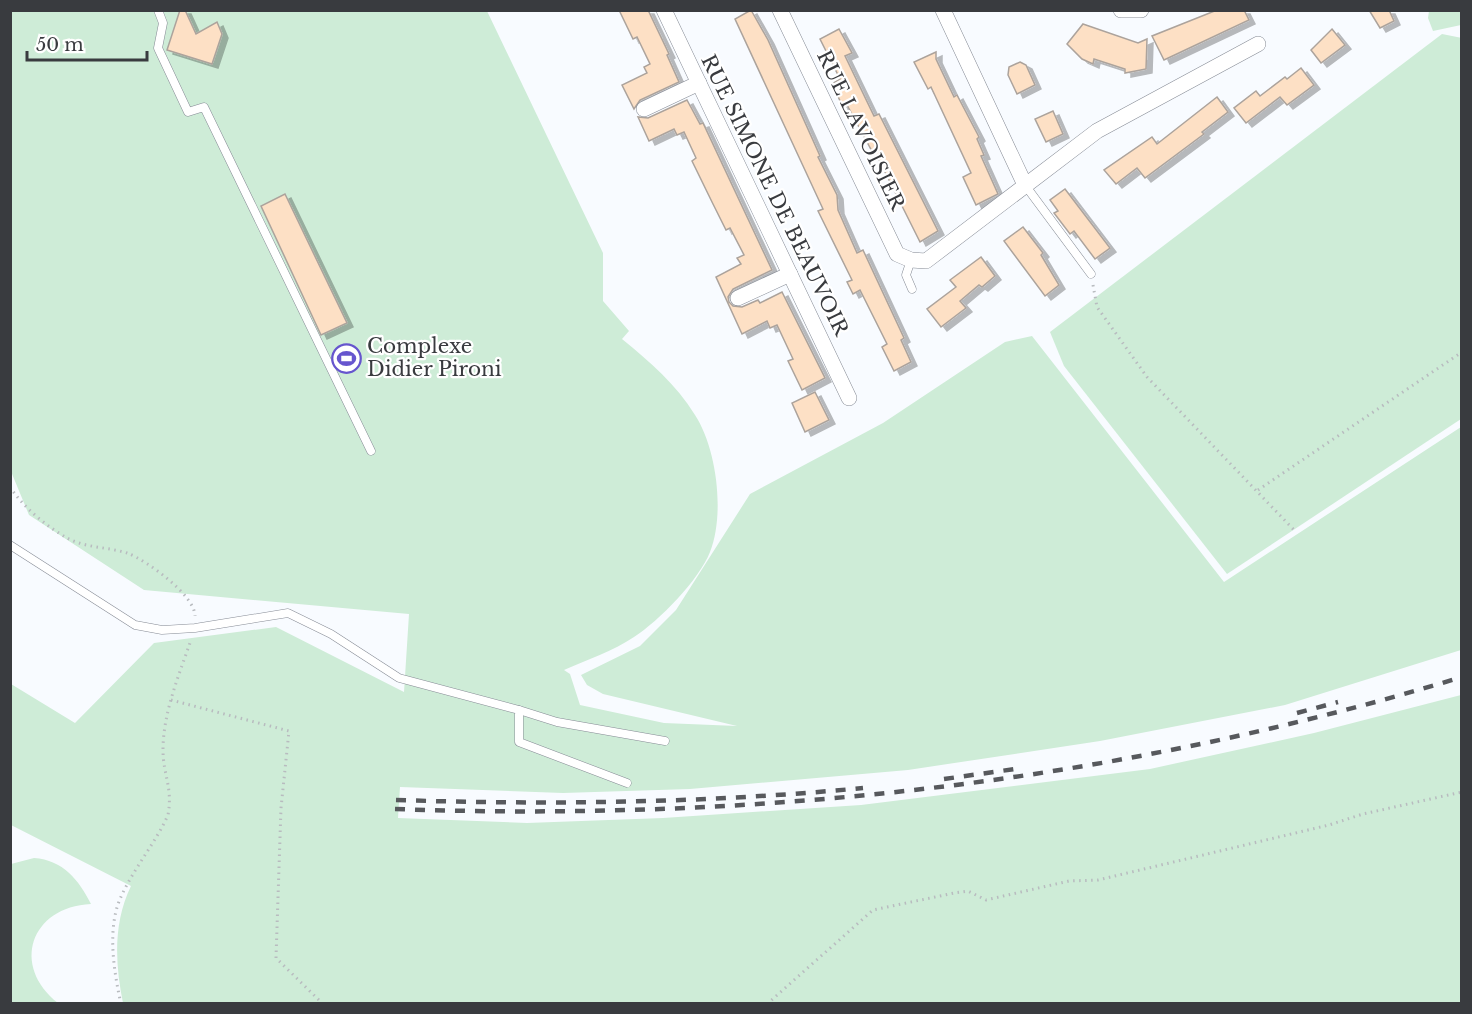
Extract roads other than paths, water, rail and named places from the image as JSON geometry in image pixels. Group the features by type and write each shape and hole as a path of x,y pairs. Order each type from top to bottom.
{"street":[{"name":"RUE SIMONE DE BEAUVOIR","path":"664,10 849,398"},
{"name":"RUE LAVOISIER","path":"780,10 897,254 911,260"},
{"path":"943,10 1025,185"},
{"path":"1121,10 1141,10"},
{"path":"911,260 926,261 1097,131 1258,44"},
{"path":"644,109 699,83"},
{"path":"738,298 790,274"}],"lane":[{"path":"158,10 163,23 159,48 188,112 204,107 372,451"},
{"path":"1025,185 1091,274"},
{"path":"911,260 906,275 912,289"},
{"path":"10,544 135,625 162,630 195,628 288,612 331,634 399,678 557,722 665,741"},
{"path":"519,710 519,742 627,783"}],"railway":[{"path":"395,809 531,811 666,809 800,801 934,788 1067,769 1200,744 1331,714 1462,677"},
{"path":"1297,713 1338,702"},
{"path":"944,779 1015,769"},
{"path":"396,800 630,802 746,797 863,788"}],"place":[{"name":"Complexe Didier Pironi","path":"346,358"}]}
